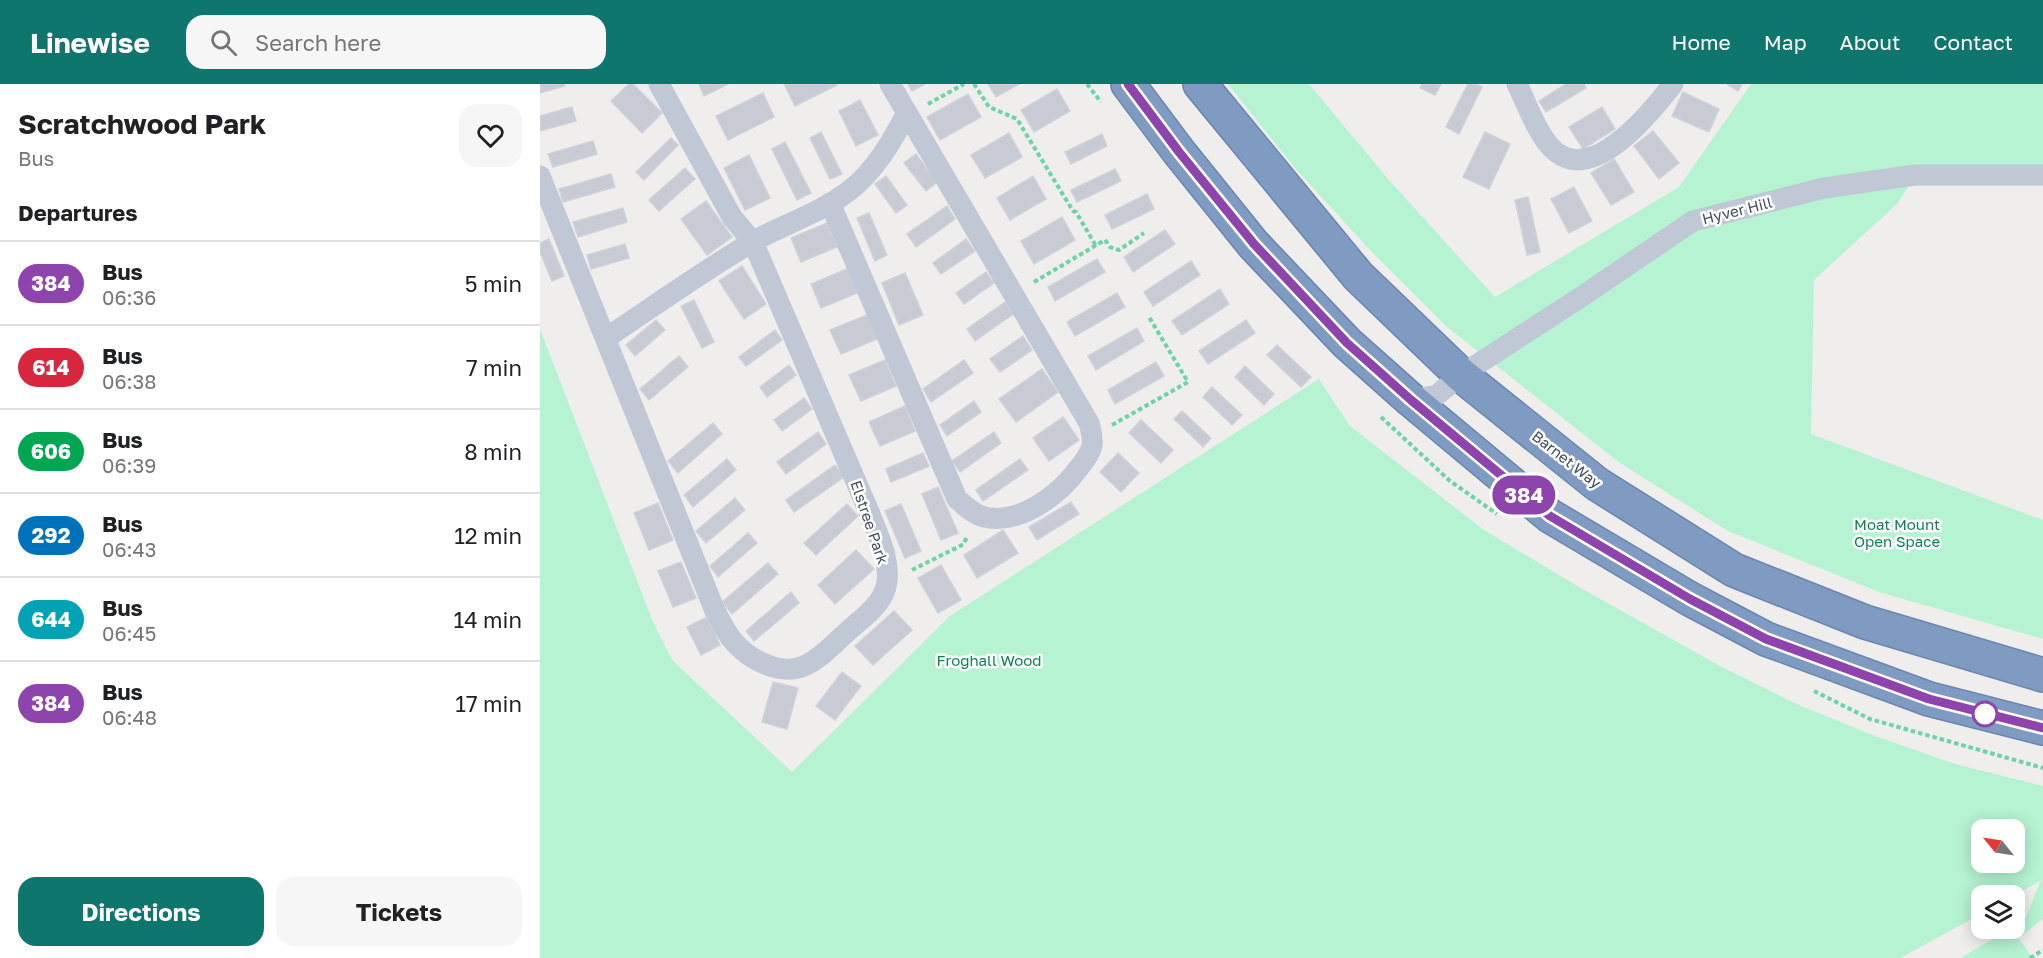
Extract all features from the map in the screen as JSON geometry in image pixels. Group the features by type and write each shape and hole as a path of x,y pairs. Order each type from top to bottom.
{"highway":[{"path":"1128,84 1179,152 1254,244 1347,343 1411,400 1550,516 1690,599 1766,639 1929,699 2043,728"},
{"name":"Barnet Way","path":"1200,84 1358,276 1461,375 1597,484 1734,570 1865,622 2043,675"}],"street":[{"name":"Elstree Park","path":"540,176 715,611 734,642 758,661 773,667 790,669 804,666 821,655 875,606 885,589 888,573 884,554 869,512 753,242 732,217 659,84"},
{"path":"830,203 957,498 976,513 999,518 1023,513 1044,503 1061,489 1084,462 1092,447 1089,423 890,84"},
{"path":"1517,84 1545,140 1556,152 1579,160 1595,156 1618,142 1641,123 1673,84"},
{"path":"606,338 753,242 830,203 850,190 870,171 908,114"},
{"name":"Hyver Hill","path":"1411,400 1437,395 1461,375 1693,221 1824,188 1915,175 2043,175"}],"path":[{"path":"908,114 964,84"},
{"path":"974,84 989,107 1017,119 1096,246"},
{"path":"1013,294 1106,240 1110,247 1119,250 1144,233"},
{"path":"1092,434 1117,423 1188,382 1149,317"},
{"path":"886,579 926,565 964,544 976,513"},
{"path":"2030,958 2043,950"}],"green space":[{"name":"Moat Mount Open Space","path":"1228,84 1309,84 1389,180 1495,297 1679,187 1751,84 2043,84 2043,175 1915,175 1898,203 1814,280 1811,434 2043,520 2043,639 1879,592 1728,531 1620,463 1447,327 1370,250 1295,168"},
{"name":"Froghall Wood","path":"540,329 653,622 672,660 792,772 950,616 1319,379 1350,426 1484,530 1579,587 1720,666 1801,706 1878,737 1955,764 2043,786 2043,919 2025,933 2025,920 2041,880 2025,890 2025,885 1971,885 1971,919 1900,958 540,958"},
{"path":"1993,939 2019,939 2033,958 1960,958"}],"building":[{"path":"540,84 564,84 565,86 540,93"},
{"path":"629,84 633,84 662,113 642,133 611,101"},
{"path":"699,84 728,84 704,96"},
{"path":"784,84 836,84 837,85 795,106"},
{"path":"908,84 925,84 912,91"},
{"path":"988,84 1019,84 996,97"},
{"path":"1422,84 1441,84 1435,95 1420,88"},
{"path":"1468,84 1482,87 1459,134 1446,127"},
{"path":"1566,84 1584,84 1586,88 1546,112 1539,101"},
{"path":"1727,84 1742,84 1738,91"},
{"path":"1057,89 1070,111 1034,132 1021,110"},
{"path":"1683,92 1719,109 1709,132 1672,116"},
{"path":"763,93 774,117 728,140 716,116"},
{"path":"968,94 981,117 940,140 927,117"},
{"path":"860,100 878,135 856,146 839,111"},
{"path":"572,107 576,121 540,131 540,116"},
{"path":"1602,107 1615,129 1583,149 1569,127"},
{"path":"1653,131 1679,163 1659,179 1634,146"},
{"path":"821,132 842,174 830,179 810,138"},
{"path":"1485,132 1510,144 1489,189 1463,177"},
{"path":"1009,133 1022,157 985,178 971,155"},
{"path":"1102,134 1107,146 1071,164 1065,152"},
{"path":"671,138 678,145 644,180 636,172"},
{"path":"593,141 597,154 553,167 548,154"},
{"path":"785,142 811,193 797,200 772,149"},
{"path":"916,154 937,182 926,191 904,163"},
{"path":"749,155 770,198 745,210 724,168"},
{"path":"1614,159 1634,192 1611,205 1591,173"},
{"path":"685,168 695,179 659,211 649,200"},
{"path":"1115,169 1121,181 1077,202 1071,190"},
{"path":"611,174 615,187 563,202 559,189"},
{"path":"886,176 907,205 896,213 875,184"},
{"path":"1033,176 1046,199 1010,220 997,198"},
{"path":"1574,187 1592,221 1569,233 1551,199"},
{"path":"1147,194 1154,209 1112,229 1105,215"},
{"path":"1528,197 1540,252 1527,255 1515,200"},
{"path":"706,201 732,237 707,255 681,219"},
{"path":"947,206 955,219 916,247 907,234"},
{"path":"623,208 627,222 578,237 573,222"},
{"path":"869,213 887,255 875,261 857,218"},
{"path":"1062,217 1075,240 1034,264 1021,241"},
{"path":"827,223 837,247 801,262 791,238"},
{"path":"1165,230 1175,244 1133,272 1124,257"},
{"path":"549,239 564,276 552,281 540,252 540,243"},
{"path":"966,239 975,251 941,274 933,263"},
{"path":"625,244 629,258 591,269 587,255"},
{"path":"1097,259 1105,272 1055,301 1048,287"},
{"path":"1191,261 1200,275 1153,306 1144,292"},
{"path":"742,266 766,304 744,319 719,281"},
{"path":"847,269 857,293 821,308 811,284"},
{"path":"986,272 994,283 964,304 956,293"},
{"path":"905,273 923,315 899,325 882,283"},
{"path":"1220,289 1229,304 1182,335 1172,321"},
{"path":"1117,293 1125,307 1075,336 1067,322"},
{"path":"694,300 714,342 702,348 681,306"},
{"path":"1005,302 1013,314 975,341 967,329"},
{"path":"867,315 877,339 841,354 830,330"},
{"path":"656,320 665,330 635,356 626,345"},
{"path":"1246,320 1255,333 1208,364 1199,351"},
{"path":"1137,328 1144,341 1096,370 1088,356"},
{"path":"775,330 782,340 746,366 739,357"},
{"path":"1023,336 1032,350 1000,372 990,359"},
{"path":"1277,345 1311,377 1301,387 1267,355"},
{"path":"679,356 688,367 649,400 640,389"},
{"path":"885,360 896,386 861,401 849,375"},
{"path":"964,360 973,373 931,402 923,389"},
{"path":"1156,362 1164,376 1115,404 1108,390"},
{"path":"789,365 796,375 767,397 760,387"},
{"path":"1245,366 1274,394 1264,405 1235,377"},
{"path":"1042,369 1058,392 1016,422 999,399"},
{"path":"1212,387 1242,415 1232,425 1203,397"},
{"path":"804,398 812,409 782,431 774,420"},
{"path":"974,401 981,412 947,436 940,425"},
{"path":"905,406 915,431 880,446 869,422"},
{"path":"1182,411 1211,438 1203,447 1174,419"},
{"path":"1063,417 1079,440 1049,461 1033,438"},
{"path":"1141,420 1173,450 1161,463 1129,433"},
{"path":"713,423 722,434 678,473 668,461"},
{"path":"818,432 826,444 786,474 777,462"},
{"path":"994,432 1001,443 960,472 952,461"},
{"path":"923,453 929,466 891,482 886,469"},
{"path":"1118,453 1139,473 1121,492 1100,472"},
{"path":"727,459 736,470 693,507 684,495"},
{"path":"1020,459 1028,470 983,501 976,490"},
{"path":"835,465 844,477 794,512 786,500"},
{"path":"938,487 958,533 941,540 922,494"},
{"path":"735,498 745,510 706,543 696,531"},
{"path":"1071,502 1079,514 1037,540 1029,527"},
{"path":"658,503 673,540 649,550 634,513"},
{"path":"847,504 858,516 816,555 804,543"},
{"path":"901,504 921,551 905,558 885,511"},
{"path":"1003,530 1018,553 977,578 964,555"},
{"path":"748,533 757,543 718,577 710,566"},
{"path":"856,550 874,569 835,604 818,585"},
{"path":"681,562 696,598 673,607 658,571"},
{"path":"768,563 778,574 732,614 722,602"},
{"path":"941,565 961,600 938,613 918,578"},
{"path":"791,592 799,603 754,641 746,631"},
{"path":"894,611 912,630 873,665 855,646"},
{"path":"707,617 720,645 701,655 687,627"},
{"path":"842,672 861,686 835,720 816,706"},
{"path":"773,682 798,688 787,729 762,722"}],"bus line":[{"name":"384","path":"1128,84 1179,152 1254,244 1347,343 1411,400 1550,516 1690,599 1766,639 1929,699 2043,728"}]}
